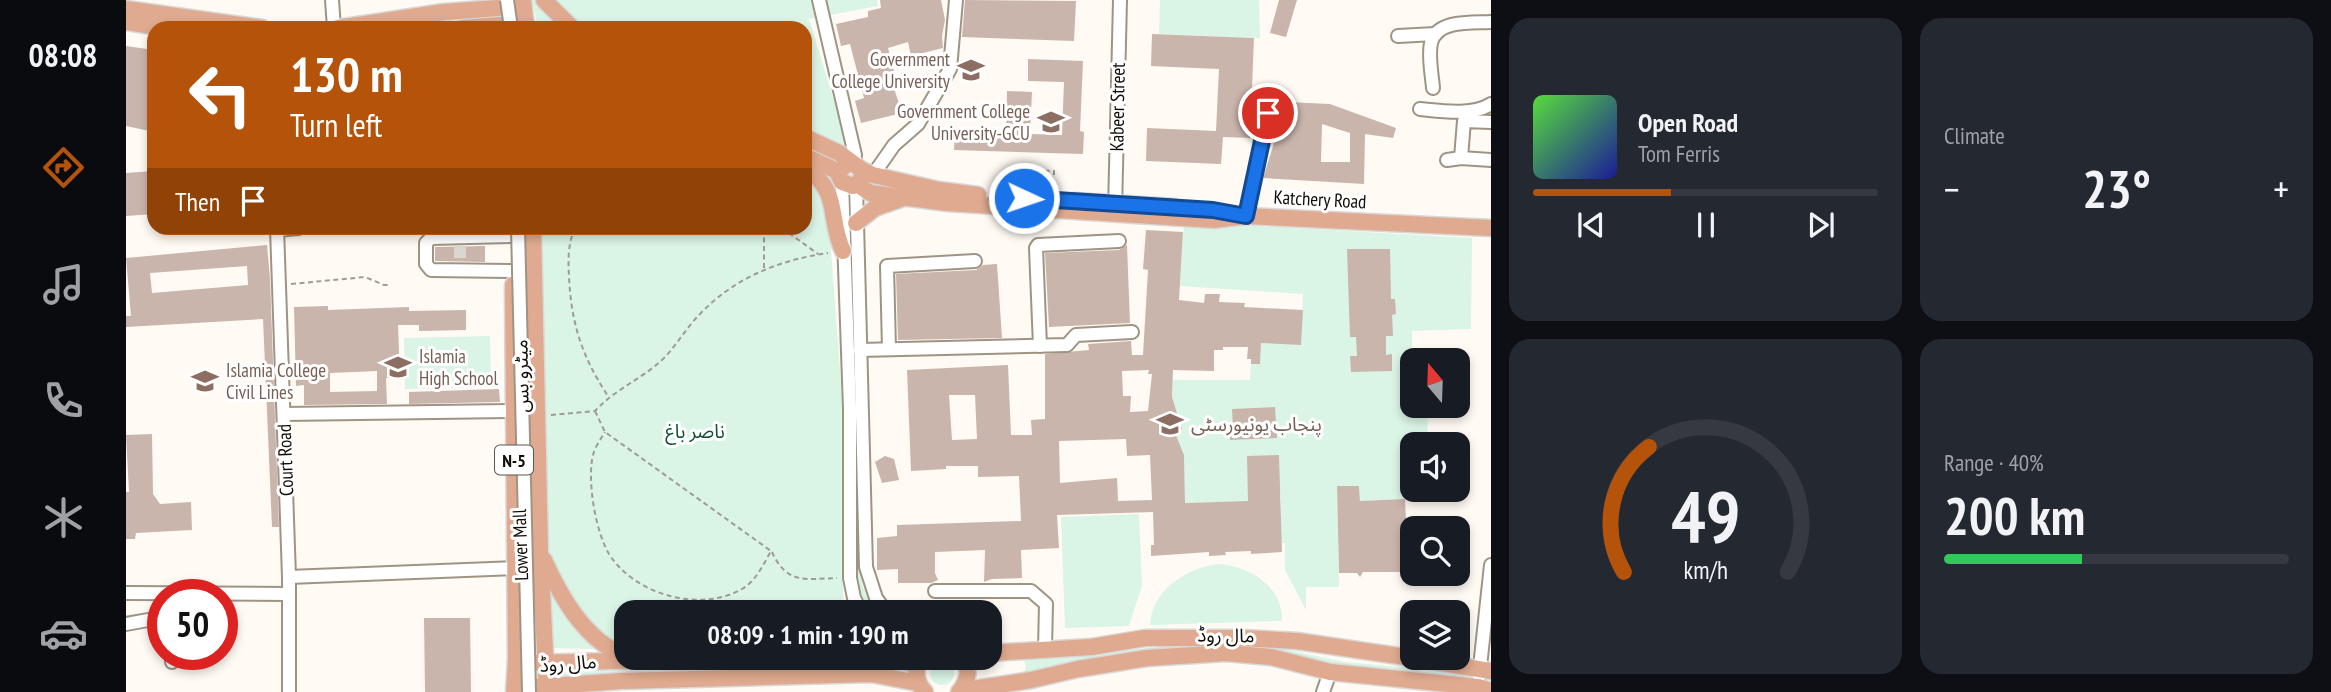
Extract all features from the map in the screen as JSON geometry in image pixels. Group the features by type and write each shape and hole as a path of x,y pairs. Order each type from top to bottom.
{"main road":[{"path":"518,21 523,0"},
{"path":"544,0 565,21"},
{"path":"383,21 500,3"},
{"path":"500,3 512,21"},
{"path":"500,3 512,21"},
{"path":"126,9 212,21"},
{"path":"126,22 147,25"},
{"path":"812,140 839,153 870,193 948,203 1115,208"},
{"path":"812,159 854,174 950,192 1115,208"},
{"path":"812,173 832,201 836,237 843,251"},
{"path":"856,223 875,208 903,198"},
{"name":"Katchery Road","path":"1115,208 1213,210 1246,216 1491,228"},
{"name":"Lower Mall","path":"514,235 514,568 519,691"},
{"name":"Lower Mall","path":"533,235 540,551 547,689"},
{"path":"540,551 555,585 587,631 614,651"},
{"name":"مال روڈ","path":"1002,652 1091,647 1145,638 1242,638 1297,641 1400,656"},
{"name":"مال روڈ","path":"960,692 1147,658 1226,653 1271,657 1330,672 1482,690"},
{"name":"مال روڈ","path":"516,663 614,660"},
{"path":"918,670 919,689"},
{"path":"960,692 968,678 968,670"},
{"name":"مال روڈ","path":"519,691 621,681 871,674 919,689"},
{"path":"608,692 621,681"}],"street":[{"path":"332,0 335,21"},
{"path":"819,0 855,155 843,251 850,408 850,578 855,600"},
{"path":"854,174 918,124 950,69 956,0"},
{"name":"Kabeer Street","path":"1115,208 1119,0"},
{"path":"1398,36 1435,34 1453,24 1491,22"},
{"path":"1433,88 1430,44 1435,34"},
{"path":"1420,109 1464,111 1485,108 1491,104"},
{"path":"1246,216 1268,113"},
{"path":"1461,158 1464,121 1491,122"},
{"path":"1447,160 1491,160"},
{"path":"854,174 866,567 877,600"},
{"name":"Court Road","path":"278,235 289,577 289,692"},
{"path":"492,235 460,242 428,240 426,264 432,270 461,267 513,271"},
{"name":"میٹرو بس","path":"514,235 519,691"},
{"path":"1040,346 1038,245 1119,241"},
{"path":"889,349 887,266 975,261"},
{"path":"860,349 1067,345 1076,334 1132,332"},
{"path":"284,414 514,411"},
{"path":"1482,690 1487,668 1491,565"},
{"path":"289,577 514,568"},
{"path":"935,591 1031,591 1046,604 1045,649"},
{"path":"126,593 147,593"},
{"path":"238,594 289,594"},
{"path":"126,624 147,620"},
{"path":"1323,692 1330,672"}],"path":[{"path":"1024,198 1025,170 1054,171 1054,177 1043,176"},
{"path":"573,235 568,254 572,317 594,374 608,396"},
{"path":"764,235 765,270"},
{"path":"792,235 818,254"},
{"path":"537,416 595,411 608,396 661,361 713,300 731,286 765,270 818,254 843,251"},
{"path":"279,285 353,277 365,277 389,285"},
{"path":"595,411 605,432 771,551 777,564 787,575 800,579 850,578"},
{"path":"605,432 592,459 594,509 608,553 624,572 638,582 674,597 708,600 743,588 756,577 771,551"}],"green space":[{"path":"532,0 539,0 557,21 537,21"},
{"path":"552,0 877,0 878,6 810,21 577,21"},
{"path":"1160,0 1259,0 1260,38 1159,34"},
{"path":"812,29 851,156 812,137"},
{"name":"ناصر باغ","path":"812,181 827,198 845,436 843,600 614,600 614,641 593,629 549,562 542,235 812,235"},
{"path":"849,195 860,563 863,586 871,600 861,600 855,591"},
{"path":"1184,222 1472,238 1471,329 1412,331 1412,348 1400,348 1400,418 1428,418 1427,432 1400,432 1400,499 1360,501 1359,486 1337,487 1339,587 1306,587 1306,610 1285,570 1285,543 1281,543 1281,495 1248,501 1185,503 1184,459 1175,433 1182,429 1172,403 1173,380 1250,380 1251,364 1260,364 1261,343 1301,345 1303,294 1180,286"},
{"path":"490,336 491,387 405,389 404,338"},
{"path":"1139,514 1142,585 1129,626 1065,628 1061,517"},
{"path":"1218,564 1241,569 1262,580 1277,598 1282,621 1150,625 1152,612 1164,591 1194,570"},
{"path":"548,582 596,645 596,649 550,648"},
{"path":"1180,645 1246,645 1289,650 1344,662 1400,667 1400,670 1457,672 1462,674 1462,677 1335,665 1288,654 1111,657 1024,672 1024,660"},
{"path":"817,670 566,678 562,674 565,671"},
{"path":"931,670 953,670 953,678 947,684 937,684 931,678"}],"building":[{"path":"880,0 941,0 945,20 943,48 911,56 908,42 888,48 895,75 890,76 902,113 861,123 855,101 864,98 850,44 841,46 836,24 868,17 868,11 881,8"},
{"path":"965,0 1076,1 1074,41 962,37"},
{"path":"1279,0 1297,0 1286,37 1270,33"},
{"path":"1152,34 1254,38 1250,138 1223,137 1221,164 1146,161 1147,128 1216,131 1219,69 1151,66"},
{"path":"126,46 147,49 147,130 126,126"},
{"path":"1028,59 1083,61 1080,131 1084,132 1083,154 954,150 955,131 1006,133 1007,91 1032,92 1030,134 1062,135 1064,82 1028,81"},
{"path":"1287,102 1330,104 1396,128 1393,138 1365,134 1364,184 1263,178","holes":["1322,124 1350,133 1350,162 1321,162"]},
{"path":"147,172 147,214 126,216 126,173"},
{"path":"1146,230 1183,232 1179,300 1204,303 1205,294 1220,294 1219,302 1245,303 1244,307 1303,310 1301,345 1261,343 1260,364 1251,364 1251,359 1247,359 1248,347 1223,347 1223,350 1214,350 1214,371 1173,370 1172,397 1182,429 1175,433 1184,455 1185,503 1248,501 1247,456 1279,455 1282,552 1225,552 1226,555 1209,556 1209,552 1151,556 1151,545 1154,545 1153,512 1057,515 1059,548 1021,550 1022,578 992,579 984,582 985,550 935,552 935,573 938,580 931,583 898,583 898,569 877,570 877,538 897,536 897,525 1021,521 1019,476 978,477 978,466 946,466 946,469 911,471 907,370 1008,365 1011,435 1032,435 1031,420 1045,419 1045,354 1089,350 1088,344 1131,341 1132,355 1143,355 1148,270 1143,269","holes":["1149,370 1148,374 1152,374 1148,411 1130,412 1131,396 1123,396 1122,371","949,395 975,395 977,439 952,440","1126,439 1127,456 1150,455 1152,500 1118,501 1117,478 1060,483 1059,441"]},
{"path":"267,245 279,527 272,527 263,319 126,327 126,316 131,316 126,258","holes":["247,266 248,285 152,293 150,273"]},
{"path":"1127,245 1130,323 1049,327 1045,253 1119,250"},
{"path":"485,246 485,262 435,261 435,247"},
{"path":"1347,249 1390,249 1391,299 1395,299 1396,314 1392,315 1393,336 1386,336 1386,355 1392,354 1392,371 1351,372 1350,356 1357,356 1356,337 1350,337"},
{"path":"997,264 1002,338 898,340 896,274 976,270 983,265"},
{"path":"328,306 328,310 409,307 409,311 466,310 466,330 419,331 419,325 398,325 400,378 386,378 387,404 304,405 304,385 296,386 294,307","holes":["377,371 377,391 330,392 330,373"]},
{"path":"499,389 500,402 409,404 409,392"},
{"path":"1275,407 1277,438 1230,440 1230,429 1233,429 1232,409"},
{"path":"152,434 153,494 160,504 191,502 192,530 136,533 135,539 126,539 126,492 129,492 126,435"},
{"path":"885,456 894,459 899,480 882,483 875,462"},
{"path":"1337,486 1359,486 1360,501 1400,499 1400,502 1405,502 1406,516 1400,516 1400,572 1363,572 1360,577 1357,573 1339,573"},
{"path":"424,618 470,618 471,692 425,692"}],"tunnel":[{"path":"460,246 460,264"}],"place":[{"name":"Government College University","path":"971,70"},
{"name":"Government College University-GCU","path":"1051,122"},
{"name":"Islamia High School","path":"398,367"},
{"name":"Islamia College Civil Lines","path":"205,381"},
{"name":"پنجاب یونیورسٹی","path":"1170,424"}],"route":[{"path":"1024,198 1115,202 1213,210 1246,216 1268,113"}]}
